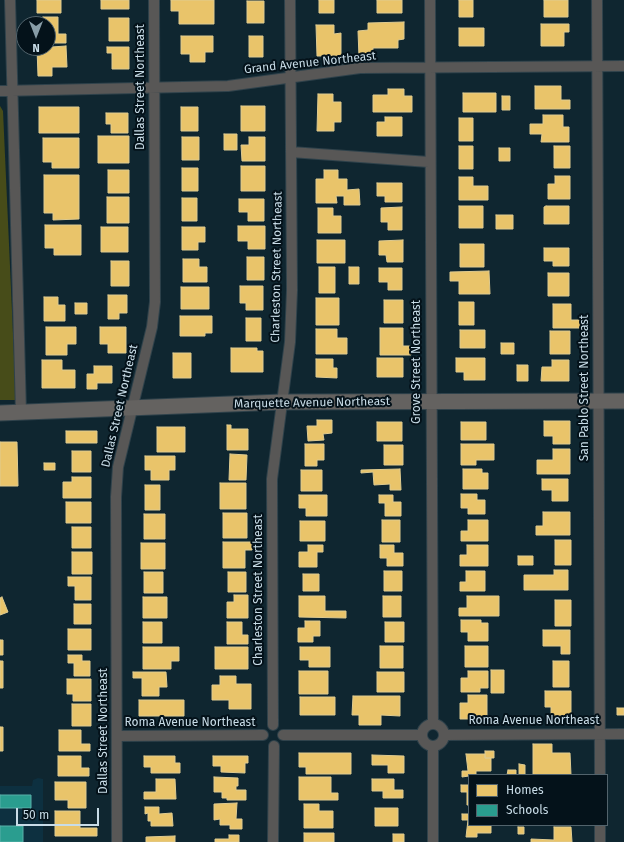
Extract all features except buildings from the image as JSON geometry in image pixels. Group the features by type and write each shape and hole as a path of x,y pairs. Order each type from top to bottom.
{"street":[{"path":"10,0 21,413"},
{"name":"Dallas Street Northeast","path":"117,842 116,498 118,468 152,327 155,302 154,0"},
{"name":"Charleston Street Northeast","path":"273,725 272,478 290,342 292,290 290,0"},
{"name":"Grove Street Northeast","path":"430,0 429,162 433,724"},
{"name":"San Pablo Street Northeast","path":"596,0 600,774"},
{"name":"Grand Avenue Northeast","path":"0,91 13,92 228,86 360,68 624,66"},
{"path":"291,152 429,162"},
{"name":"Marquette Avenue Northeast","path":"0,413 282,402 624,401"},
{"path":"433,724 439,726 444,735 442,742 433,746 424,742 422,735 426,726 433,724"},
{"path":"273,725 279,727 283,735 282,741 274,746 265,742 263,736 267,727 273,725"},
{"name":"Roma Avenue Northeast","path":"444,735 624,734"},
{"path":"283,735 422,735"},
{"name":"Roma Avenue Northeast","path":"117,736 263,736"},
{"path":"273,842 274,746"},
{"path":"433,746 433,842"},
{"path":"600,826 600,842"}],"shaded area":[{"path":"38,778 43,779 43,842 0,842 0,786 32,786 33,780"}],"green space":[{"path":"0,106 3,111 16,400 0,400"}]}
